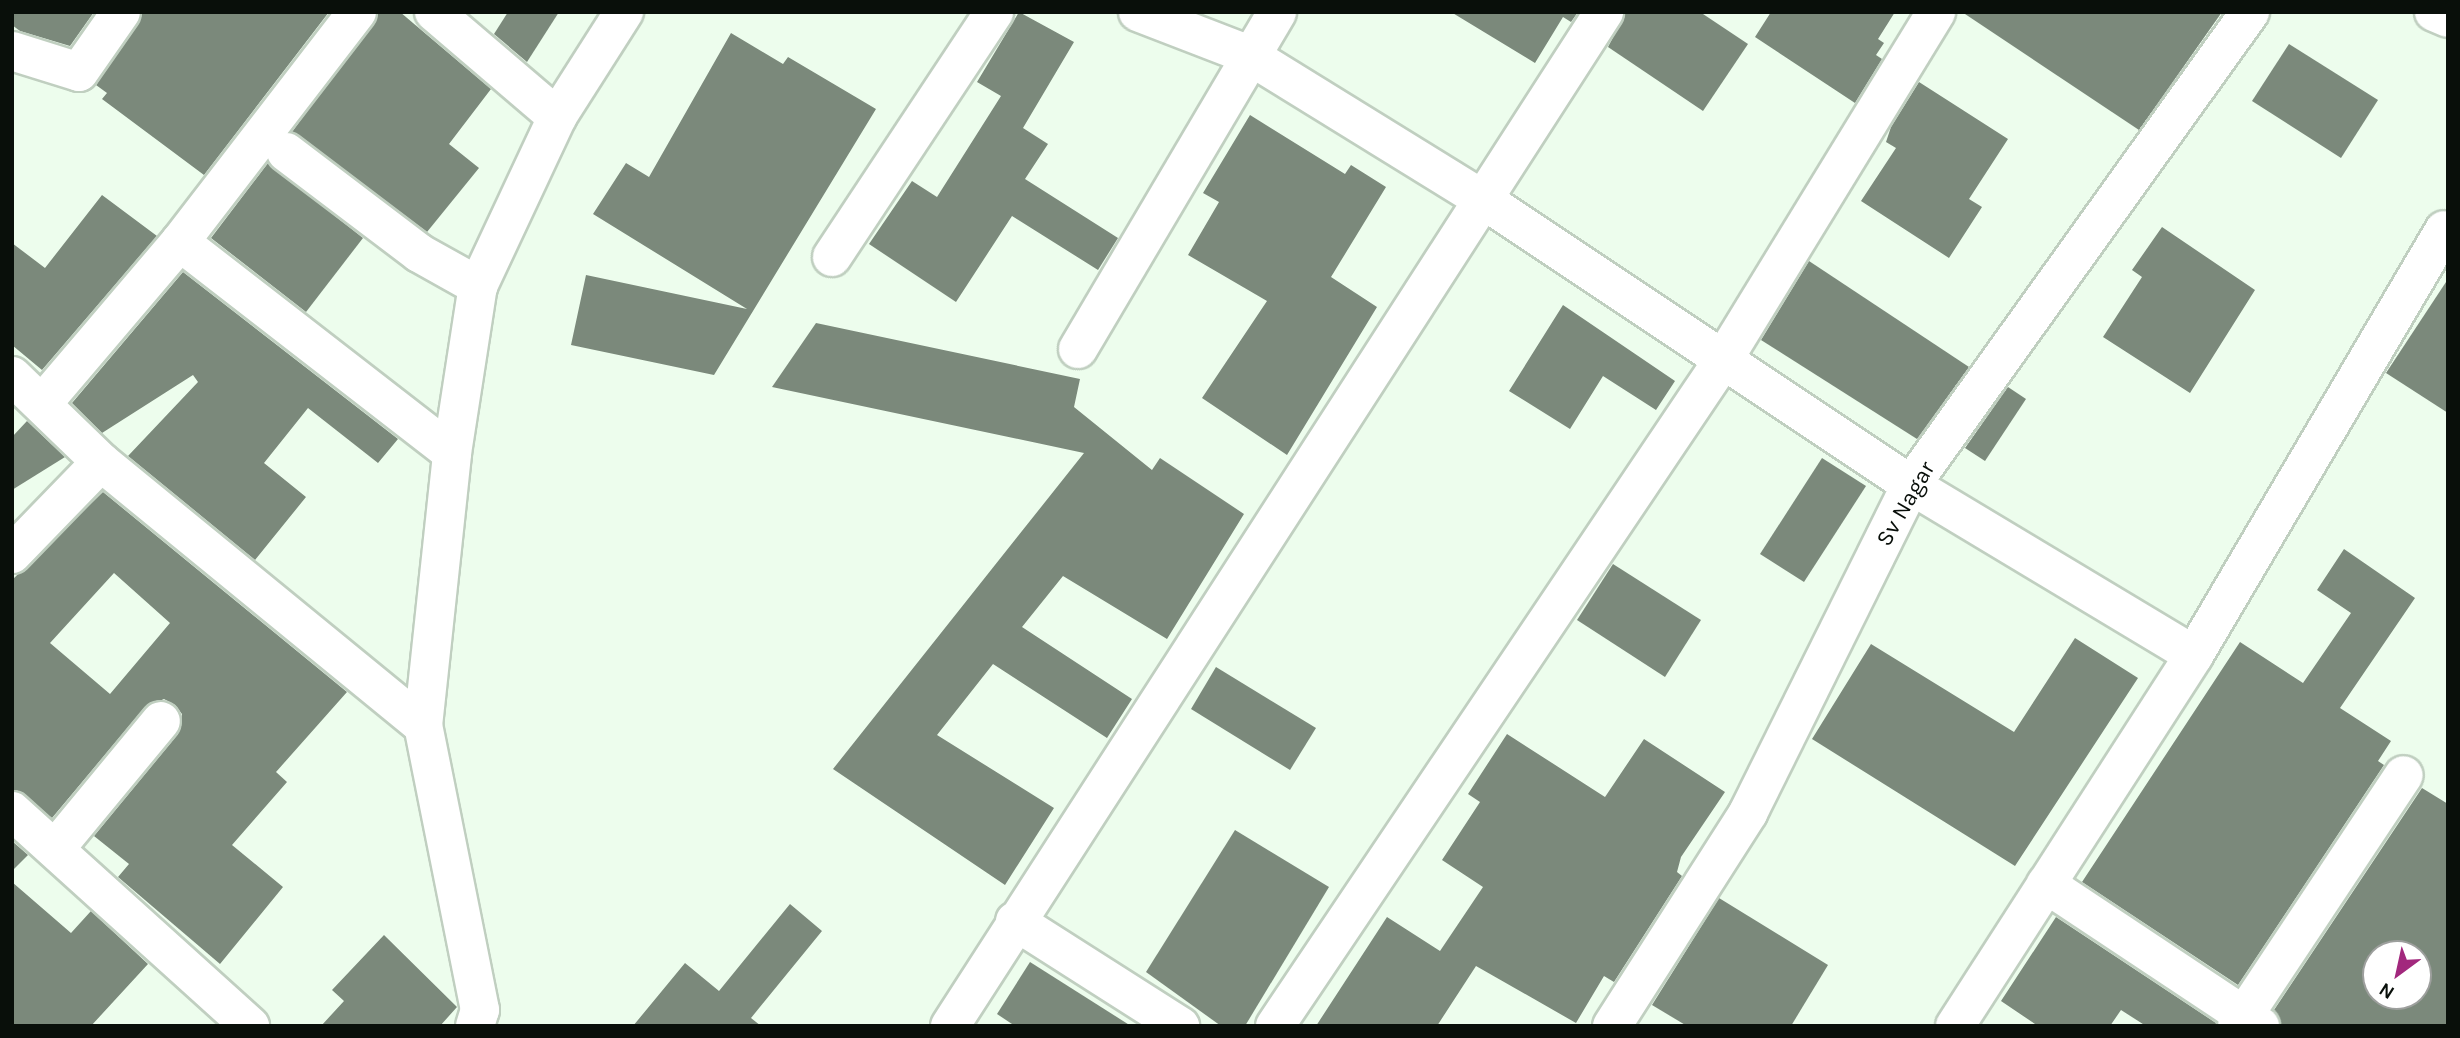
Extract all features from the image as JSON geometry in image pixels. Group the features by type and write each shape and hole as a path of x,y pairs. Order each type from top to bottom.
{"street":[{"path":"12,51 79,72 121,12"},
{"path":"42,404 180,242 357,12"},
{"path":"434,12 557,117"},
{"path":"475,1026 480,1010 423,726 452,453 478,286 557,117 624,12"},
{"path":"832,257 994,12"},
{"path":"1138,12 1247,54 1486,202 1911,485 2194,655"},
{"path":"1077,349 1247,54 1278,12"},
{"path":"950,1026 1015,921 1486,202 1604,12"},
{"path":"1275,1026 1723,360 1936,12"},
{"name":"Sv Nagar","path":"1612,1026 1748,813 1911,485 2250,12"},
{"path":"2434,12 2448,18"},
{"path":"286,152 419,253 478,286"},
{"path":"1955,1026 2194,655 2444,230"},
{"path":"180,242 452,453"},
{"path":"12,376 101,462 423,726"},
{"path":"12,554 101,462"},
{"path":"55,849 161,721"},
{"path":"2046,884 2247,1022 2404,775"},
{"path":"12,811 250,1026"},
{"path":"1015,921 1181,1026"}],"building":[{"path":"12,12 94,12 70,46 20,31 12,25"},
{"path":"143,12 329,12 204,175 102,99 107,93 96,85"},
{"path":"378,12 400,12 491,89 449,144 479,168 427,232 292,132"},
{"path":"508,12 559,12 527,62 494,34"},
{"path":"1019,12 1074,42 1023,128 1048,144 1025,179 1118,238 1098,270 1012,216 956,302 869,244 912,181 937,197 1001,96 977,82"},
{"path":"1451,12 1578,12 1571,22 1563,17 1535,63"},
{"path":"1626,12 1700,12 1748,44 1703,111 1608,47"},
{"path":"1771,12 1895,12 1878,39 1884,43 1876,55 1882,59 1855,103 1755,37"},
{"path":"1962,12 2222,12 2139,130"},
{"path":"731,33 783,64 788,57 876,109 714,375 571,345 586,275 747,309 593,214 626,163 649,177"},
{"path":"2289,44 2378,100 2341,158 2252,101"},
{"path":"1919,82 2008,139 1969,199 1982,207 1949,258 1861,201 1896,148 1886,142 1891,127"},
{"path":"1250,115 1345,174 1351,165 1386,187 1331,277 1377,307 1287,455 1202,398 1267,301 1188,255 1219,202 1203,193"},
{"path":"268,163 363,238 306,312 211,238"},
{"path":"102,195 157,236 42,370 12,345 12,243 45,268"},
{"path":"2162,227 2255,290 2190,393 2103,337 2142,277 2132,270"},
{"path":"1809,261 1969,367 1917,439 1761,340"},
{"path":"183,272 398,439 378,463 308,408 264,463 306,497 255,560 128,456 198,382 193,375 102,433 72,403"},
{"path":"2448,279 2448,413 2386,373"},
{"path":"1563,305 1675,381 1656,410 1603,376 1570,429 1509,391"},
{"path":"816,323 1080,379 1074,407 1152,470 1160,458 1244,514 1167,639 1063,576 1022,627 1132,699 1107,738 993,664 937,735 1054,808 1005,885 833,769 1084,453 772,387"},
{"path":"2008,387 2026,399 1985,461 1965,448"},
{"path":"27,421 65,457 12,490 12,437"},
{"path":"1822,458 1866,486 1804,582 1760,554"},
{"path":"103,492 347,692 276,772 287,782 232,845 283,887 220,964 118,877 129,864 94,836 178,734 182,714 175,705 164,699 145,707 52,818 12,790 12,580","holes":["114,573 170,623 110,694 50,643"]},
{"path":"2344,549 2415,598 2340,708 2391,741 2378,761 2384,765 2238,985 2082,882 2240,642 2303,683 2351,613 2317,590"},
{"path":"1613,564 1701,620 1665,677 1577,620"},
{"path":"2075,638 2138,678 2015,866 1812,739 1871,644 2014,732"},
{"path":"1216,667 1316,728 1290,770 1191,709"},
{"path":"1507,734 1605,797 1644,739 1725,792 1681,857 1677,872 1682,876 1614,982 1604,976 1576,1023 1476,966 1437,1026 1316,1026 1387,917 1440,951 1483,887 1442,860 1480,802 1468,794"},
{"path":"2422,788 2448,804 2448,1026 2282,1026 2274,1010"},
{"path":"1235,830 1329,887 1245,1026 1221,1026 1146,972"},
{"path":"12,841 28,855 12,871"},
{"path":"12,882 71,933 91,911 148,964 91,1026 12,1026"},
{"path":"1719,898 1828,965 1791,1026 1687,1026 1652,1005"},
{"path":"790,904 822,931 751,1018 761,1026 633,1026 685,963 719,991"},
{"path":"2056,917 2216,1023 2215,1026 2146,1026 2121,1010 2110,1026 2038,1026 2001,1001"},
{"path":"384,935 457,1007 440,1026 321,1026 344,1001 332,990"},
{"path":"1030,962 1131,1026 1015,1026 997,1014"}]}
